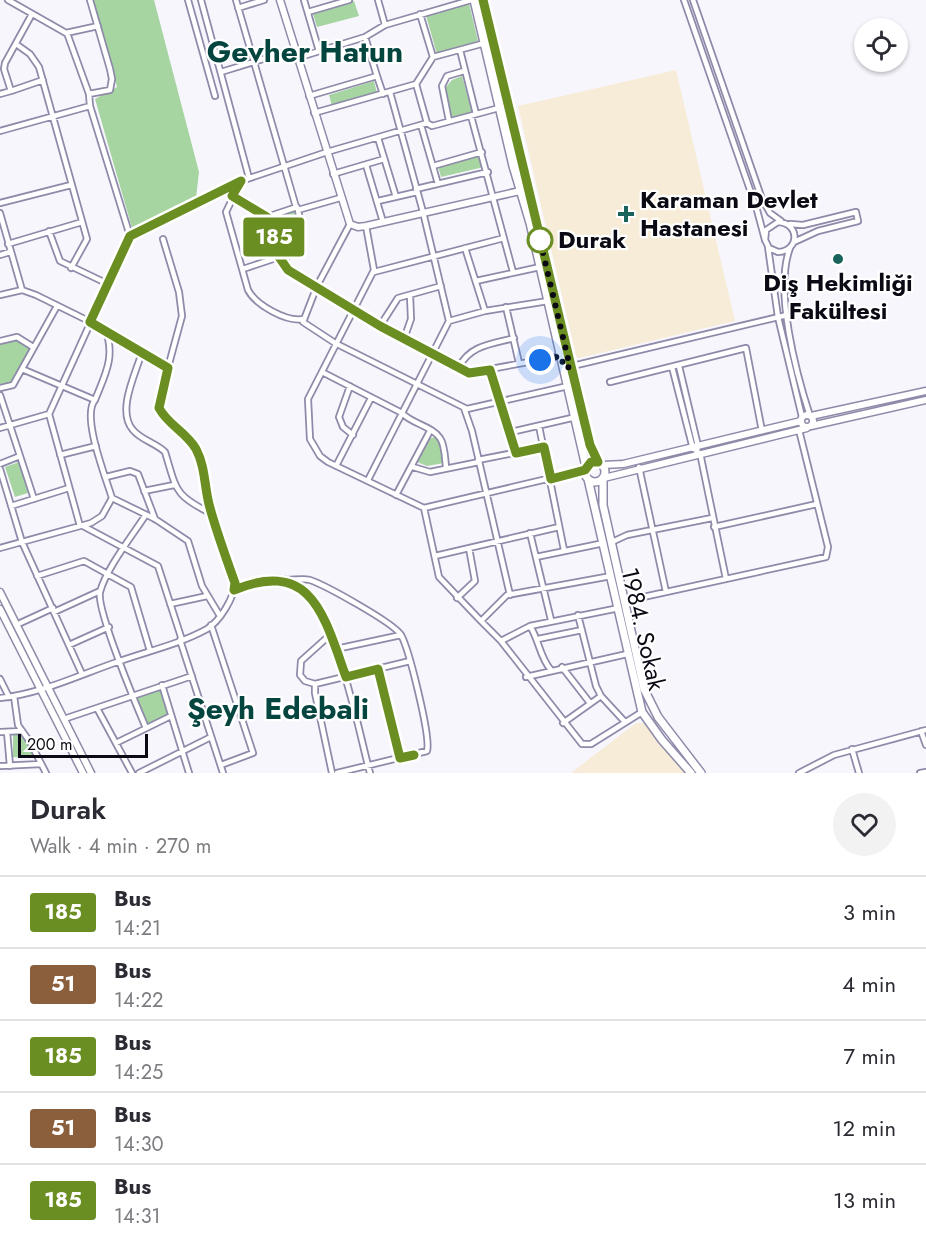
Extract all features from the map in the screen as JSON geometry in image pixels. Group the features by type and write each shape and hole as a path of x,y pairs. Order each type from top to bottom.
{"main road":[{"path":"472,0 561,356 567,368 568,386 588,479 597,482 603,478"},
{"path":"483,0 567,368 590,445 605,469 603,505 608,542 625,601 642,696 701,773"},
{"path":"586,468 591,462 600,463"},
{"name":"1984. Sokak","path":"588,479 608,542 611,576 627,654 642,696 642,712 656,733 691,773"}],"street":[{"path":"8,0 67,33 98,26"},
{"path":"88,94 110,90 112,79 90,0"},
{"path":"188,0 215,96"},
{"path":"201,0 249,178"},
{"path":"236,0 302,231 283,264"},
{"path":"238,8 264,0"},
{"path":"280,0 350,224 358,227 366,226 520,191"},
{"path":"304,0 319,51"},
{"path":"308,12 349,0"},
{"path":"379,0 385,25"},
{"path":"297,58 365,37 385,25 450,3 472,0"},
{"path":"684,0 768,246 778,317 802,419 809,427"},
{"path":"693,0 762,199 770,213 786,223 794,232 794,242"},
{"path":"11,91 4,69 32,14"},
{"path":"420,14 433,57"},
{"path":"67,33 88,94 130,236"},
{"path":"365,37 383,94"},
{"path":"314,113 416,84 433,57 484,43"},
{"path":"16,44 30,54 43,80 87,239 71,268"},
{"path":"220,72 296,49"},
{"path":"460,50 482,152 513,272"},
{"path":"449,121 442,86 447,76 464,71"},
{"path":"309,96 377,76"},
{"path":"0,94 43,80"},
{"path":"416,84 438,184"},
{"path":"368,480 449,321 423,212 390,92"},
{"path":"0,131 90,106"},
{"path":"223,773 158,566 81,526 49,414 60,386 130,236 249,178 327,152 424,124 432,126 499,108"},
{"path":"378,138 396,197"},
{"path":"433,166 482,152"},
{"path":"333,174 384,159"},
{"path":"366,165 383,222"},
{"path":"378,201 488,172"},
{"path":"241,181 226,212 248,290 255,300 292,320 303,319 335,343 464,408 471,409 499,400 568,386"},
{"path":"0,203 71,185"},
{"path":"232,196 267,217 283,264 380,326 459,367 474,373 561,356"},
{"path":"267,217 340,198"},
{"path":"0,213 22,290"},
{"path":"765,240 769,226 786,223 803,225 856,213 858,221 818,231 794,242 790,248 784,273 787,315 814,421 809,427"},
{"path":"8,244 82,222"},
{"path":"303,319 316,286 350,224"},
{"path":"366,226 374,272 335,343 308,399 308,431 320,456 424,508 486,491 551,479 586,468"},
{"path":"49,231 60,261 108,284"},
{"path":"374,272 504,238"},
{"path":"0,698 39,690 181,640 211,625 220,616 234,590 235,583 212,514 205,474 196,450 186,434 165,418 159,408 182,316 179,292 164,239"},
{"path":"768,246 778,252 790,248"},
{"path":"465,248 485,311"},
{"path":"0,255 10,252"},
{"path":"243,269 279,257"},
{"path":"476,281 540,267"},
{"path":"380,326 398,298 441,286"},
{"path":"0,295 22,290 105,330 168,368"},
{"path":"404,339 411,319 410,295"},
{"path":"449,321 485,311 548,301"},
{"path":"0,388 13,385 57,306"},
{"path":"506,307 519,363"},
{"path":"567,368 787,315"},
{"path":"0,548 81,526 102,516 112,498 91,423 91,404 110,362 110,342 105,330"},
{"path":"0,341 17,337 33,347"},
{"path":"459,367 464,358 474,349 514,338"},
{"path":"610,382 746,348 762,431"},
{"path":"142,352 130,390 126,415 136,433 165,452 174,485 183,498 212,514"},
{"path":"678,366 694,447"},
{"path":"672,367 694,447 698,454 726,579"},
{"path":"22,369 94,400"},
{"path":"490,370 516,453"},
{"path":"322,372 402,413 412,422 440,437 446,468"},
{"path":"350,386 341,405 339,417 343,426 353,435"},
{"path":"600,463 623,464 762,431 811,416 926,391"},
{"path":"0,395 34,499"},
{"path":"336,466 371,398"},
{"path":"603,478 639,467 926,400"},
{"path":"464,408 479,461 510,595"},
{"path":"0,428 49,414"},
{"path":"511,432 576,417"},
{"path":"539,426 564,550"},
{"path":"625,601 826,557 828,547 799,430"},
{"path":"396,495 413,467 430,431"},
{"path":"60,455 96,446"},
{"path":"413,467 430,472 544,447"},
{"path":"0,464 20,456"},
{"path":"639,467 666,592"},
{"path":"0,469 22,542 82,674"},
{"path":"106,477 134,472 155,519"},
{"path":"144,491 174,485"},
{"path":"11,506 69,488"},
{"path":"112,498 155,519 190,544 207,596 220,616"},
{"path":"714,527 816,504"},
{"path":"424,508 439,577 501,641 526,676 582,744 586,744 642,712"},
{"path":"145,516 100,591 100,603 119,661 146,728"},
{"path":"536,557 712,518"},
{"path":"435,556 559,527"},
{"path":"530,533 551,620"},
{"path":"458,598 476,582 469,548"},
{"path":"37,576 84,561 131,587 150,651"},
{"path":"481,621 510,595 611,576"},
{"path":"234,590 263,580 303,579 318,584 387,622 401,635 410,661 429,748 423,753 334,773 315,693 315,684"},
{"path":"287,580 307,592 330,634 346,677 370,773"},
{"path":"16,625 100,591"},
{"path":"0,592 91,773"},
{"path":"170,604 207,596"},
{"path":"501,641 530,626 551,620 619,608"},
{"path":"0,609 83,773"},
{"path":"578,615 601,696 626,722"},
{"path":"0,628 8,624"},
{"path":"211,625 253,753 221,765"},
{"path":"530,626 538,639 545,663 551,670"},
{"path":"69,645 109,627"},
{"path":"538,639 582,630"},
{"path":"330,634 301,661 302,678 315,684 410,661"},
{"path":"336,649 401,635"},
{"path":"526,676 627,654"},
{"path":"562,667 590,703"},
{"path":"378,669 400,758"},
{"path":"64,720 192,676"},
{"path":"0,679 11,697 18,725 46,773"},
{"path":"162,685 189,773"},
{"path":"563,723 601,696"},
{"path":"98,710 132,773"},
{"path":"116,743 171,716"},
{"path":"799,773 818,761 852,749 923,730 926,745"},
{"path":"0,732 22,731"},
{"path":"7,732 10,766"},
{"path":"139,773 211,736"},
{"path":"852,749 859,773"},
{"path":"0,766 41,764"},
{"path":"920,773 926,771"}],"shaded area":[{"name":"Karaman Devlet Hastanesi","path":"676,70 735,321 579,358 576,356 518,106"},
{"path":"636,723 644,723 685,773 571,773"}],"green space":[{"path":"91,0 154,0 199,172 196,198 138,228 132,228 95,99 117,87"},
{"path":"354,1 359,16 317,27 313,14"},
{"path":"469,3 478,41 437,54 426,16"},
{"path":"462,76 472,112 451,118 445,88 452,80"},
{"path":"374,81 377,93 332,106 329,95"},
{"path":"480,154 484,167 441,177 438,166"},
{"path":"295,210 301,227 288,251 282,251 273,218"},
{"path":"15,339 31,347 11,383 0,385 0,343"},
{"path":"439,438 444,463 427,466 417,462 428,439"},
{"path":"19,462 28,493 15,497 5,467"},
{"path":"161,689 169,715 147,724 137,698"},
{"path":"17,733 30,745 34,758 13,757 13,734"}],"bus line":[{"name":"185","path":"414,755 400,758 378,669 346,677 330,634 311,598 303,588 287,580 277,579 263,580 234,590 235,583 209,505 205,474 196,450 186,434 165,418 159,408 168,368 90,322 130,236 241,181 232,196 267,217 279,257 285,267 380,326 469,373 490,370 516,453 544,447 551,479 585,470 591,462 598,462 592,452 570,367 483,0"}],"place":[{"name":"Karaman Devlet Hastanesi","path":"626,214"},
{"name":"Durak","path":"540,240"},
{"name":"Diş Hekimliği Fakültesi","path":"838,259"}],"district":[{"name":"Gevher Hatun","path":"305,52"},
{"name":"Şeyh Edebali","path":"278,709"}],"route":[{"path":"540,240 539,236 570,367 564,368 561,356 540,360"}]}
